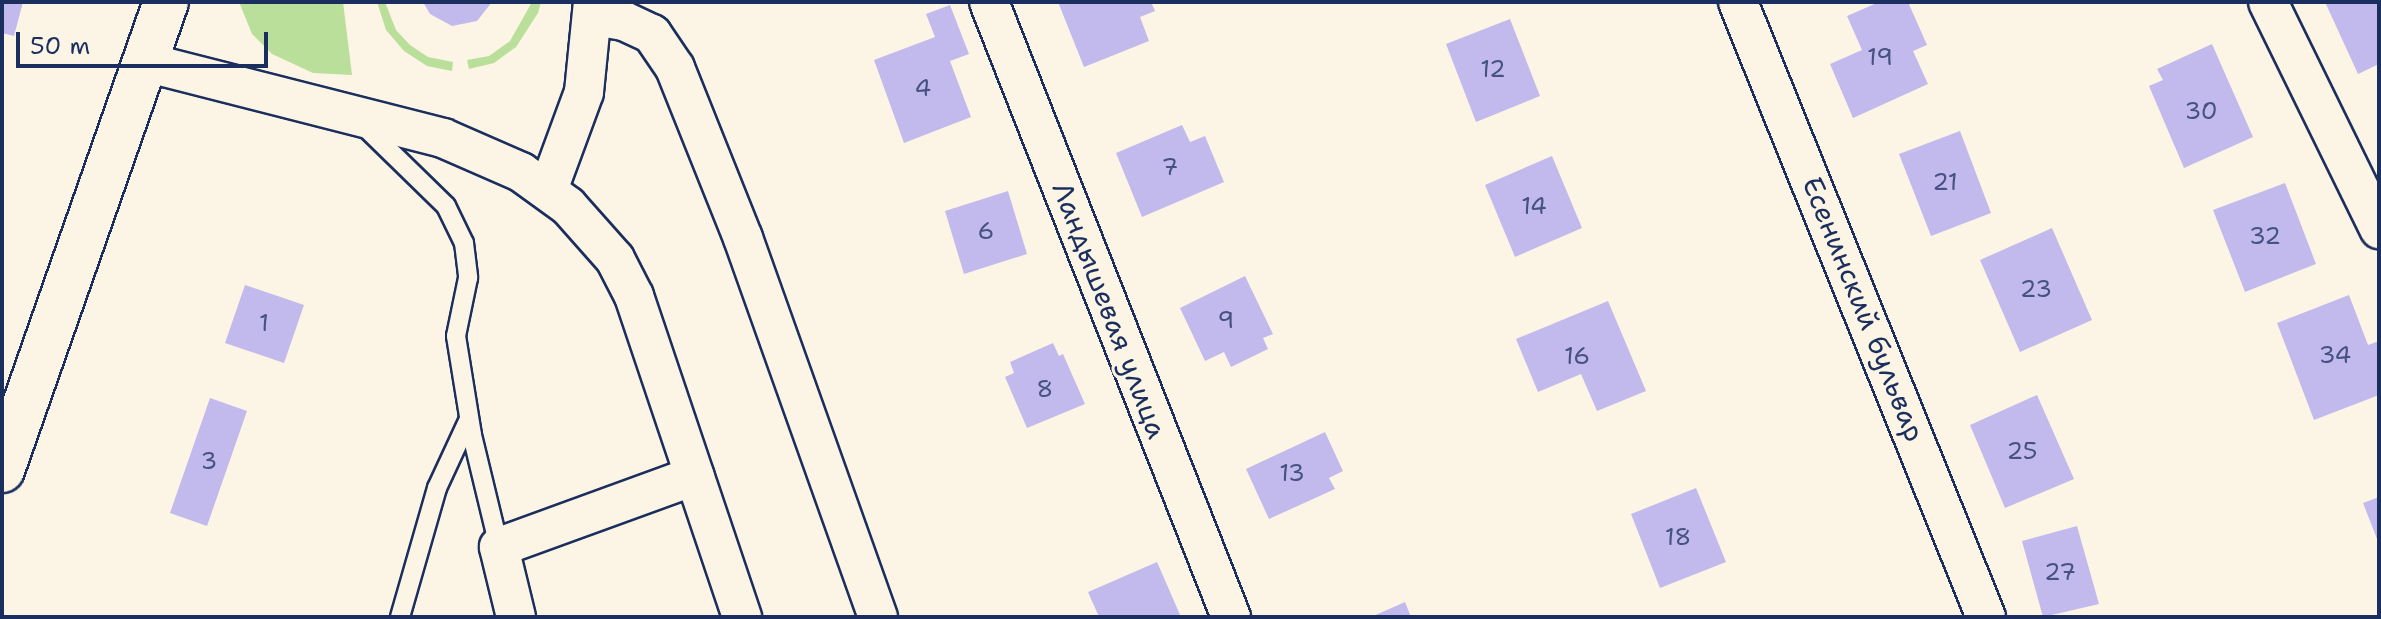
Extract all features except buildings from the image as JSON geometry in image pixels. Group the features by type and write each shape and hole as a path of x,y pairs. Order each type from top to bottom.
{"main road":[{"path":"2,470 166,2"}],"street":[{"name":"Ландышевая улица","path":"989,2 1231,617"},
{"name":"Есенинский бульвар","path":"1738,2 1986,617"},
{"path":"2268,2 2379,229"},
{"path":"548,190 578,116 594,9 652,34 675,68 743,238 878,617"},
{"path":"145,62 349,112 474,149 548,190 597,237 634,296 742,617"},
{"path":"516,617 499,547 694,476"}],"lane":[{"path":"349,112 446,206 464,243 468,278 456,336 469,419 499,547"},
{"path":"400,617 437,488 469,419"}],"green space":[{"path":"239,2 343,2 352,75 313,73 272,54 252,34"},
{"path":"377,2 385,2 396,30 410,45 428,57 453,62 452,71 427,66 404,51 386,30"},
{"path":"532,2 541,2 538,13 516,47 494,63 469,69 467,60 489,56 510,41"}]}
